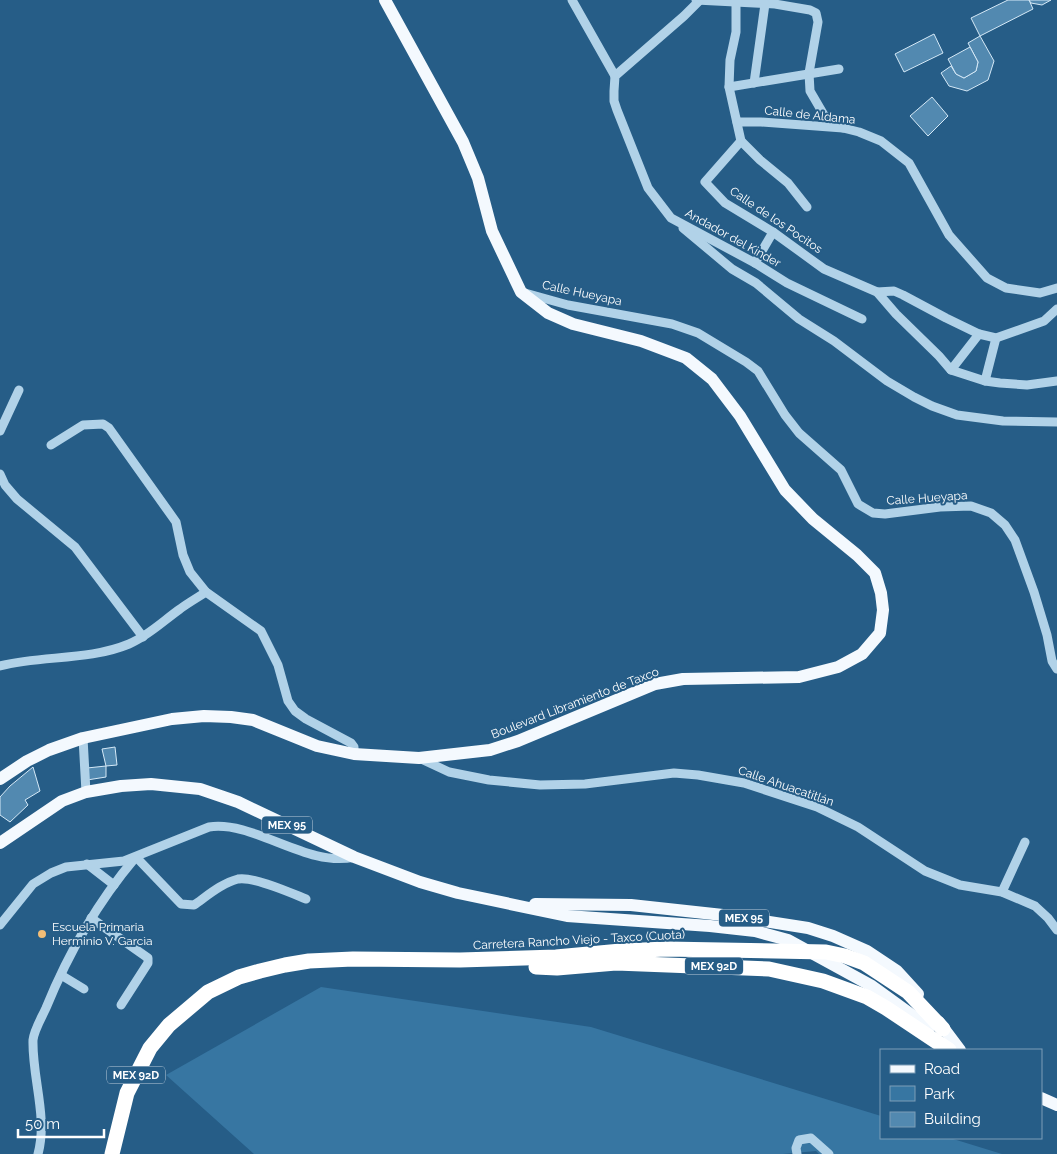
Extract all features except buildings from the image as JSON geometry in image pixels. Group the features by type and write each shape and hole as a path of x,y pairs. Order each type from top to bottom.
{"highway":[{"name":"Carretera Rancho Viejo - Taxco (Cuota)","path":"112,1154 127,1093 150,1048 169,1025 208,992 239,977 284,964 353,959 460,960 556,957 666,949 826,952 864,963 908,992 943,1029"},
{"name":"Carretera Rancho Viejo - Taxco (Cuota)","path":"460,960 504,967 557,968 616,963 770,968 823,982 867,997 947,1049"}],"main road":[{"name":"Boulevard Libramiento de Taxco","path":"0,779 27,761 49,750 83,738 172,719 204,716 253,720 317,746 354,754 419,758 490,750 518,741 656,684 683,679 799,677 838,667 862,654 880,633 883,610 882,593 875,573 857,555 813,519 785,490 740,416 712,379 686,358 641,341 574,324 548,313 521,292 492,231 478,178 463,142 385,0"},
{"name":"MEX 95","path":"0,842 62,802 86,792 121,786 151,784 200,789 238,802 354,857 420,882 458,893 567,916 620,918 755,931 788,940 872,986 912,1015 925,1028 953,1049"},
{"name":"MEX 95","path":"508,904 630,905 732,916 808,928 867,951 897,972 921,998 959,1049"},
{"path":"1042,1098 1057,1105"}],"street":[{"path":"572,0 615,76 684,16 697,1 775,4 810,10 816,13 818,22 809,73 810,91 824,115 843,128"},
{"path":"736,3 736,32 730,60 729,88 742,141 760,160 788,183 807,207"},
{"path":"754,83 765,4"},
{"path":"729,88 839,69"},
{"name":"Andador del Kinder","path":"615,76 614,100 648,188 671,218 755,263 787,283 862,319"},
{"name":"Calle de Aldama","path":"737,122 843,128 881,141 909,163 949,235 987,278 1006,288 1040,293 1057,288"},
{"name":"Calle de los Pocitos","path":"742,141 705,182 725,203 773,232 824,269 877,292"},
{"path":"671,218 732,269 756,283 799,320 834,341 887,381 932,406 957,415 974,418 1003,421 1057,422"},
{"path":"755,263 773,232"},
{"path":"877,292 894,291 979,334 996,338 1044,321 1057,309"},
{"name":"Calle Hueyapa","path":"521,292 568,304 672,324 698,333 746,362 758,371 785,415 799,433 841,470 858,504 873,513 886,514 940,507 972,506 991,512 1005,525 1015,540 1036,598 1055,663"},
{"path":"877,292 951,370 985,381 1027,385 1057,381"},
{"path":"951,370 979,334"},
{"path":"985,381 996,338"},
{"path":"0,431 19,390"},
{"path":"51,445 83,425 103,424 109,428 176,522 183,555 190,572 206,592 261,631 278,665 288,701 295,711 351,743 354,747 354,754"},
{"path":"0,474 5,486 17,499 75,547 143,636"},
{"path":"0,666 22,661 110,650 129,644 206,592"},
{"path":"83,738 86,792"},
{"name":"Calle Ahuacatitlán","path":"419,758 449,772 489,780 540,785 585,784 674,773 698,774 744,783 817,807 858,827 925,871 960,884 1002,892 1035,906 1057,930"},
{"path":"0,925 33,884 51,873 66,867 111,863 136,858 209,827 231,827 284,846 328,858 354,857"},
{"path":"1002,892 1025,842"},
{"path":"38,1154 42,1140 33,1038 61,975 91,918 136,858"},
{"path":"136,858 181,904 188,906 194,906 221,887 238,879 266,884 306,898"},
{"path":"86,864 114,885"},
{"path":"91,918 148,958 148,963 121,1005"},
{"path":"61,975 84,989"},
{"path":"797,1154 796,1148 799,1140 811,1138 829,1154"}],"green space":[{"path":"321,987 591,1027 880,1116 880,1139 953,1139 1002,1154 819,1154 816,1151 783,1154 254,1154 166,1075"}],"place":[{"name":"Escuela Primaria Herminio V. Garcìa","path":"42,934"}]}
